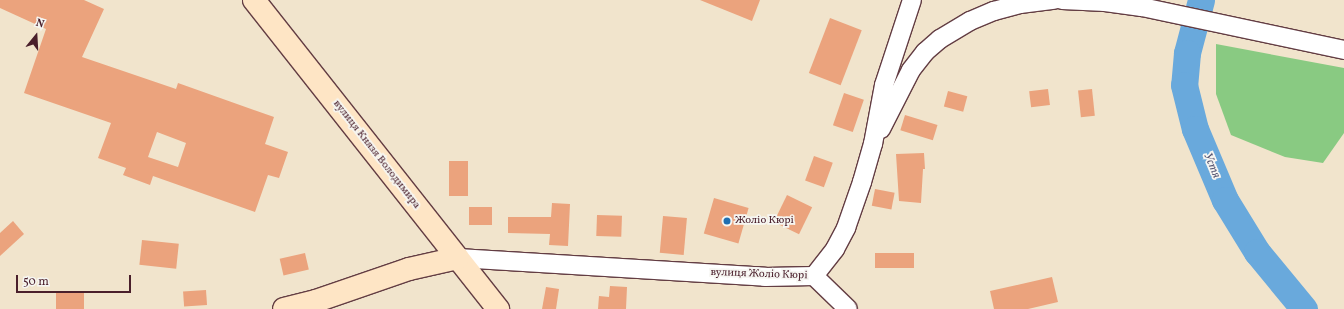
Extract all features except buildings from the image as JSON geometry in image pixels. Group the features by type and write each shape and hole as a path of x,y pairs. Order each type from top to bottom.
{"main road":[{"name":"вулиця Князя Володимира","path":"254,0 498,309"},
{"path":"284,309 316,301 409,269 458,258"}],"street":[{"name":"вулиця Жоліо Кюрі","path":"458,258 765,277 814,276 835,249 846,228 873,144 884,85 912,0"},
{"path":"873,144 911,70 925,52 940,39 970,21 994,11 1020,4 1054,0"},
{"path":"1062,0 1105,2 1142,7 1344,50"},
{"path":"814,276 848,309"}],"green space":[{"path":"1216,44 1344,68 1344,133 1323,163 1285,157 1231,135 1216,94"}],"waterway":[{"name":"Устя","path":"1201,0 1187,53 1184,85 1195,129 1225,200 1257,252 1304,309"}],"place":[{"name":"Жоліо Кюрі","path":"727,221"}]}
